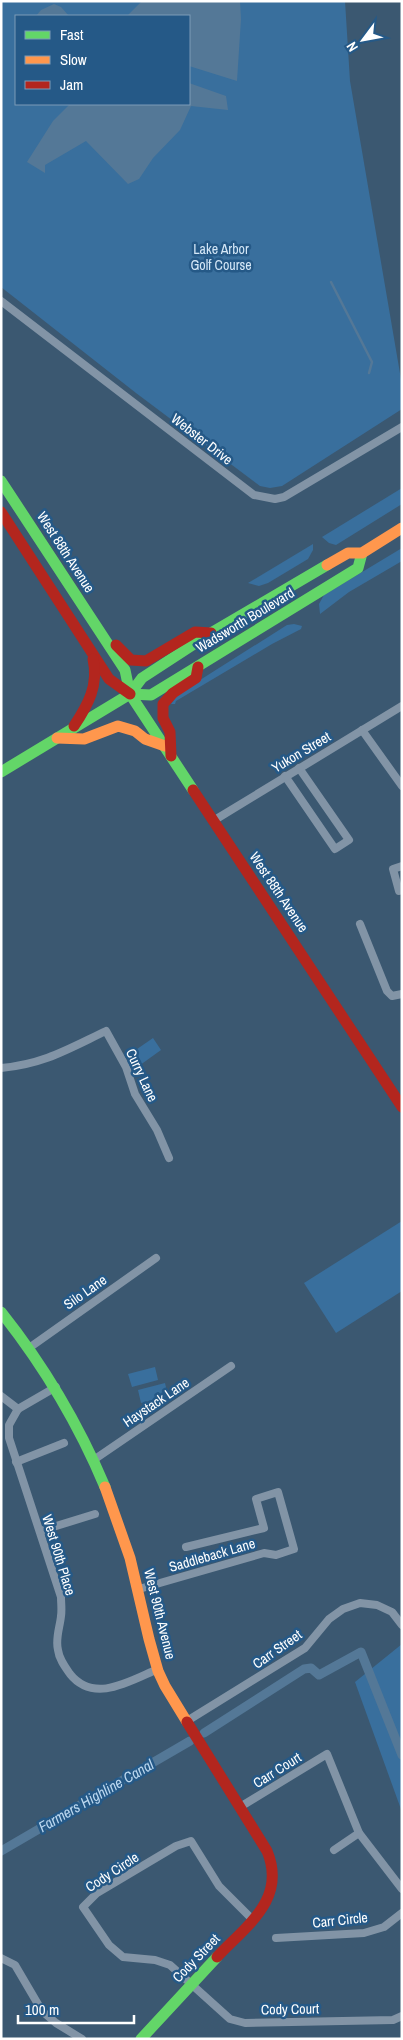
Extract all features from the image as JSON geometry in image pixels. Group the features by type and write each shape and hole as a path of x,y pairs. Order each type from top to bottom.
{"main road":[{"name":"West 88th Avenue","path":"1,481 125,670 130,694"},
{"name":"West 88th Avenue","path":"1,512 109,679 130,694 402,1107"},
{"name":"Wadsworth Boulevard","path":"1,772 130,694 142,678 211,633 348,553 362,553 402,528"},
{"name":"Wadsworth Boulevard","path":"130,694 152,695 358,568 362,553"},
{"path":"99,631 111,638 122,653 131,660 146,661 195,632 211,633"},
{"path":"71,730 85,710 96,683 96,667 90,648"},
{"path":"57,738 84,739 118,726 135,731 145,739 168,751 170,732 163,718 163,704 173,693 196,678 198,667"},
{"name":"West 90th Avenue","path":"1,1312 56,1387 95,1459 122,1531 139,1589 150,1647 158,1669 187,1721 267,1851 274,1872 271,1895 265,1906 253,1920"},
{"name":"Cody Street","path":"141,2039 253,1920"}],"street":[{"name":"Webster Drive","path":"1,300 254,495 275,499 284,497 402,427"},
{"name":"Yukon Street","path":"213,820 402,706"},
{"path":"362,730 402,786"},
{"path":"285,776 335,849 350,840 299,768"},
{"path":"402,866 393,868 399,890 402,890"},
{"path":"360,924 387,991 392,996 402,994"},
{"name":"Curry Lane","path":"1,1068 31,1064 50,1058 106,1031 126,1067 135,1094 157,1130 169,1158"},
{"name":"Silo Lane","path":"29,1348 156,1258"},
{"name":"Haystack Lane","path":"95,1459 231,1366"},
{"path":"1,1396 18,1409 56,1387"},
{"name":"West 90th Place","path":"18,1409 10,1426 9,1438 60,1597 61,1615 57,1650 60,1658 74,1678 83,1686 91,1689 112,1689 158,1669"},
{"path":"16,1462 64,1443"},
{"name":"Saddleback Lane","path":"139,1589 264,1553 276,1555 294,1549 278,1492 256,1498 264,1528 186,1547"},
{"path":"40,1531 95,1514"},
{"name":"Carr Street","path":"187,1721 305,1648 329,1619 343,1609 360,1603 378,1605 392,1612 402,1625"},
{"name":"Carr Court","path":"240,1807 327,1754 359,1833"},
{"path":"334,1850 359,1833 402,1889"},
{"name":"Cody Circle","path":"192,1984 170,1965 155,1960 123,1957 109,1945 83,1907 98,1893 176,1846 191,1841 219,1886 253,1920"},
{"name":"Carr Circle","path":"276,1938 364,1933 384,1927 402,1913"},
{"path":"1,1958 15,1965 42,2011 56,2023 82,2039"},
{"name":"Cody Court","path":"192,1984 230,2019 245,2023 393,2020 402,2016"}],"green space":[{"name":"Lake Arbor Golf Course","path":"1,1 345,1 350,81 402,385 402,409 282,486 270,488 260,486 136,393 1,287"},
{"path":"402,488 402,504 336,545 329,543 322,537"},
{"path":"313,544 313,550 308,559 268,583 259,586 248,583"},
{"path":"402,548 402,561 349,592 320,614 319,604 324,595"},
{"path":"287,625 302,626 301,629 176,701 175,704 171,704 178,694"},
{"path":"153,1038 161,1050 136,1068 127,1056"},
{"path":"402,1221 402,1291 336,1333 304,1283"},
{"path":"155,1367 158,1380 132,1387 128,1374"},
{"path":"165,1383 168,1396 141,1403 138,1390"},
{"path":"402,1644 402,1812 355,1682"}],"shaded area":[{"path":"142,1 240,1 241,19 237,81 190,66 190,15 128,15"},
{"path":"54,4 61,7 68,15 37,15 41,10"},
{"path":"190,83 226,96 228,110 191,106 180,130 153,158 139,179 128,184 86,141 45,165 45,173 27,162 53,121 69,105 190,105"}],"waterway":[{"path":"331,282 372,362 369,373"},
{"name":"Farmers Highline Canal","path":"204,1733 304,1669 311,1668 319,1675 361,1652 402,1755"},
{"name":"Farmers Highline Canal","path":"1,1851 190,1741"}],"traffic: fast":[{"path":"1,481 125,670 130,694 193,790"},
{"path":"130,694 151,695 358,568 362,553"},
{"path":"1,772 130,694 142,678 211,633 327,565"},
{"path":"1,1312 46,1374 72,1418 105,1487"},
{"path":"141,2039 217,1957"}],"traffic: slow":[{"path":"327,565 348,553 362,553 402,528"},
{"path":"57,738 84,739 118,726 135,731 145,739 165,746"},
{"path":"105,1487 130,1558 158,1671 187,1722"}],"traffic: jam":[{"path":"1,512 109,679 130,694"},
{"path":"116,645 131,660 146,661 195,632 211,633"},
{"path":"74,726 91,694 95,677 93,659"},
{"path":"171,756 170,732 163,718 163,704 173,693 196,678 198,667"},
{"path":"193,790 402,1107"},
{"path":"187,1722 267,1851 272,1868 272,1883 268,1897 261,1910 217,1957"}]}
